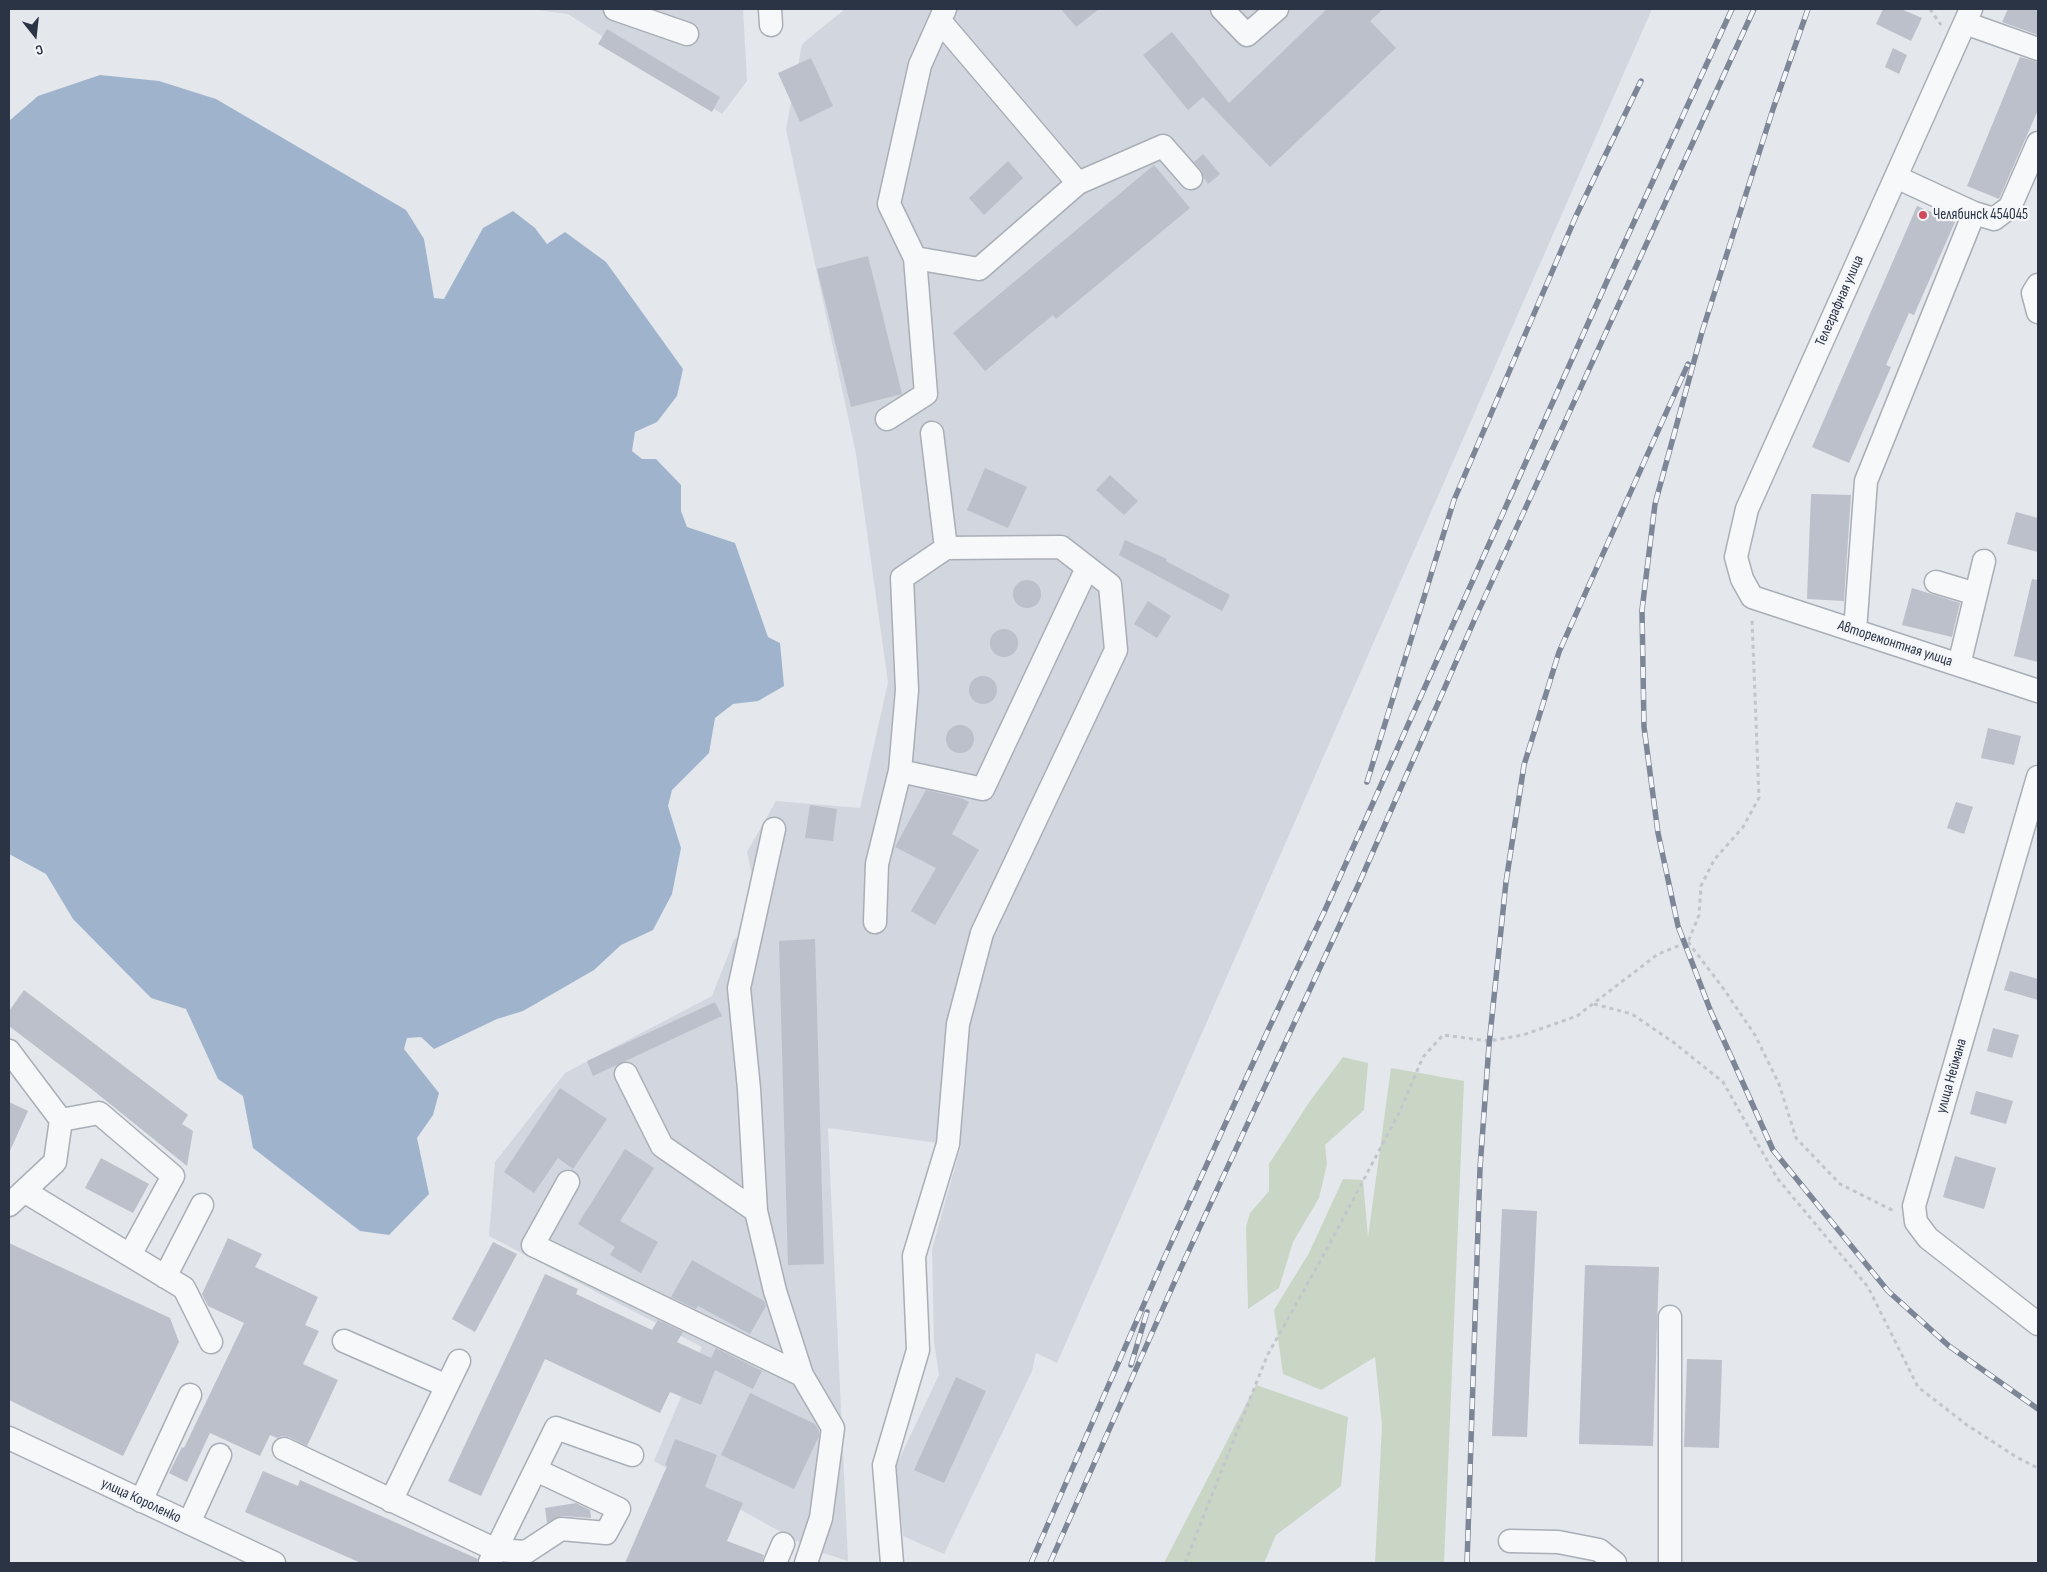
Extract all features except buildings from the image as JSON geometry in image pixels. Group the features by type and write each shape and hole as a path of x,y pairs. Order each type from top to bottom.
{"street":[{"path":"615,9 687,34"},
{"path":"1222,9 1247,35 1277,9"},
{"path":"887,419 926,394 915,258 889,204 920,65 942,15 1078,183"},
{"path":"1968,16 2038,49"},
{"name":"Телеграфная улица","path":"1752,597 1742,579 1736,557 1748,509 1968,16"},
{"path":"1896,177 1974,213 1994,219 2010,207 2038,143"},
{"path":"915,258 979,269 1078,183 1163,146 1191,178"},
{"path":"1855,631 1866,481 1974,213"},
{"path":"2038,285 2033,293 2038,312"},
{"path":"932,433 946,548"},
{"path":"875,922 877,864 900,771 906,690 902,578 946,548 1061,547 1110,585 1116,650 982,933 958,1024 948,1144 914,1256 918,1350 884,1464 892,1563"},
{"path":"1959,665 1984,561"},
{"path":"900,771 983,789 1087,568"},
{"path":"1936,582 1976,594"},
{"name":"Авторемонтная улица","path":"1752,597 2038,691"},
{"name":"улица Неймана","path":"1916,1222 1914,1206 2038,777"},
{"path":"774,829 739,988 756,1212 775,1291 802,1375 833,1428 821,1518 806,1563"},
{"path":"9,1051 61,1120 55,1162 16,1198 130,1255 184,1288 211,1342"},
{"path":"626,1074 662,1146 756,1212"},
{"path":"61,1120 100,1113 173,1176 130,1255"},
{"path":"568,1182 533,1244 802,1375"},
{"path":"165,1277 202,1205"},
{"path":"1916,1222 1928,1238 2038,1324"},
{"path":"1670,1317 1670,1563"},
{"path":"344,1341 447,1386"},
{"path":"391,1501 459,1361"},
{"path":"141,1501 190,1395"},
{"path":"493,1557 556,1428 632,1455"},
{"name":"улица Короленко","path":"9,1438 274,1563"},
{"path":"284,1449 391,1501 493,1557 526,1552 561,1529 606,1533 619,1509 536,1470"},
{"path":"189,1523 220,1455"},
{"path":"1510,1542 1558,1542 1599,1550 1616,1563"}],"path":[{"path":"1185,1563 1267,1356 1328,1247 1400,1111 1423,1057 1442,1035 1489,1041 1523,1035 1577,1016 1658,954 1688,942 1699,916 1701,886 1714,860 1743,827 1759,798 1753,676 1752,597"},
{"path":"1688,942 1723,988 1755,1036 1779,1084 1796,1138 1840,1184 1916,1222"},
{"path":"1594,1004 1632,1014 1673,1042 1723,1082 1777,1178 1868,1288 1918,1387 1968,1425 2018,1458 2038,1468"}],"shaded area":[{"path":"530,9 743,9 747,81 722,114 568,14"},
{"path":"845,9 1652,9 1057,1363 1036,1353 1032,1371 944,1554 903,1536 895,1468 939,1375 934,1342 932,1249 961,1146 828,1128 848,1561 811,1549 654,1461 702,1347 489,1236 495,1162 565,1073 712,996 734,940 748,928 756,893 747,852 776,801 860,808 888,682 856,454 786,129 802,44"}],"green space":[{"path":"1343,1057 1368,1063 1364,1110 1325,1145 1327,1164 1319,1198 1293,1242 1279,1288 1248,1309 1246,1227 1250,1213 1269,1191 1269,1164 1310,1101"},
{"path":"1391,1068 1464,1081 1444,1563 1375,1563 1382,1426 1375,1357 1321,1390 1283,1374 1274,1310 1309,1253 1343,1179 1363,1180 1368,1237"},
{"path":"1256,1385 1348,1417 1341,1486 1276,1535 1264,1563 1164,1563"}],"water":[{"path":"100,75 159,81 216,99 406,210 424,239 434,298 444,299 483,228 513,211 535,228 547,244 565,232 606,262 683,369 677,396 657,422 635,432 632,451 642,459 656,459 681,485 681,511 687,527 735,543 768,637 780,643 784,686 758,701 733,704 715,718 709,753 672,790 668,806 681,848 672,894 653,930 621,945 594,970 523,1011 497,1019 434,1049 421,1037 407,1038 404,1049 439,1093 433,1115 417,1138 429,1194 389,1235 360,1231 253,1148 243,1096 218,1079 186,1009 151,998 73,919 46,874 9,854 9,121 38,96"}],"railway":[{"path":"1031,1563 1161,1265 1325,910 1612,270 1732,9"},
{"path":"1050,1563 1179,1272 1361,879 1477,614 1754,9"},
{"path":"1808,9 1773,109 1702,332 1655,504 1642,610 1644,727 1658,833 1678,926 1711,1012 1773,1150 1888,1291 1949,1346 2038,1409"},
{"path":"1367,782 1454,500 1576,216 1641,81"},
{"path":"1467,1563 1480,1168 1489,1045 1506,882 1524,765 1559,652 1688,364"},
{"path":"1131,1365 1147,1312"}],"place":[{"name":"Челябинск 454045","path":"1923,215"}]}
